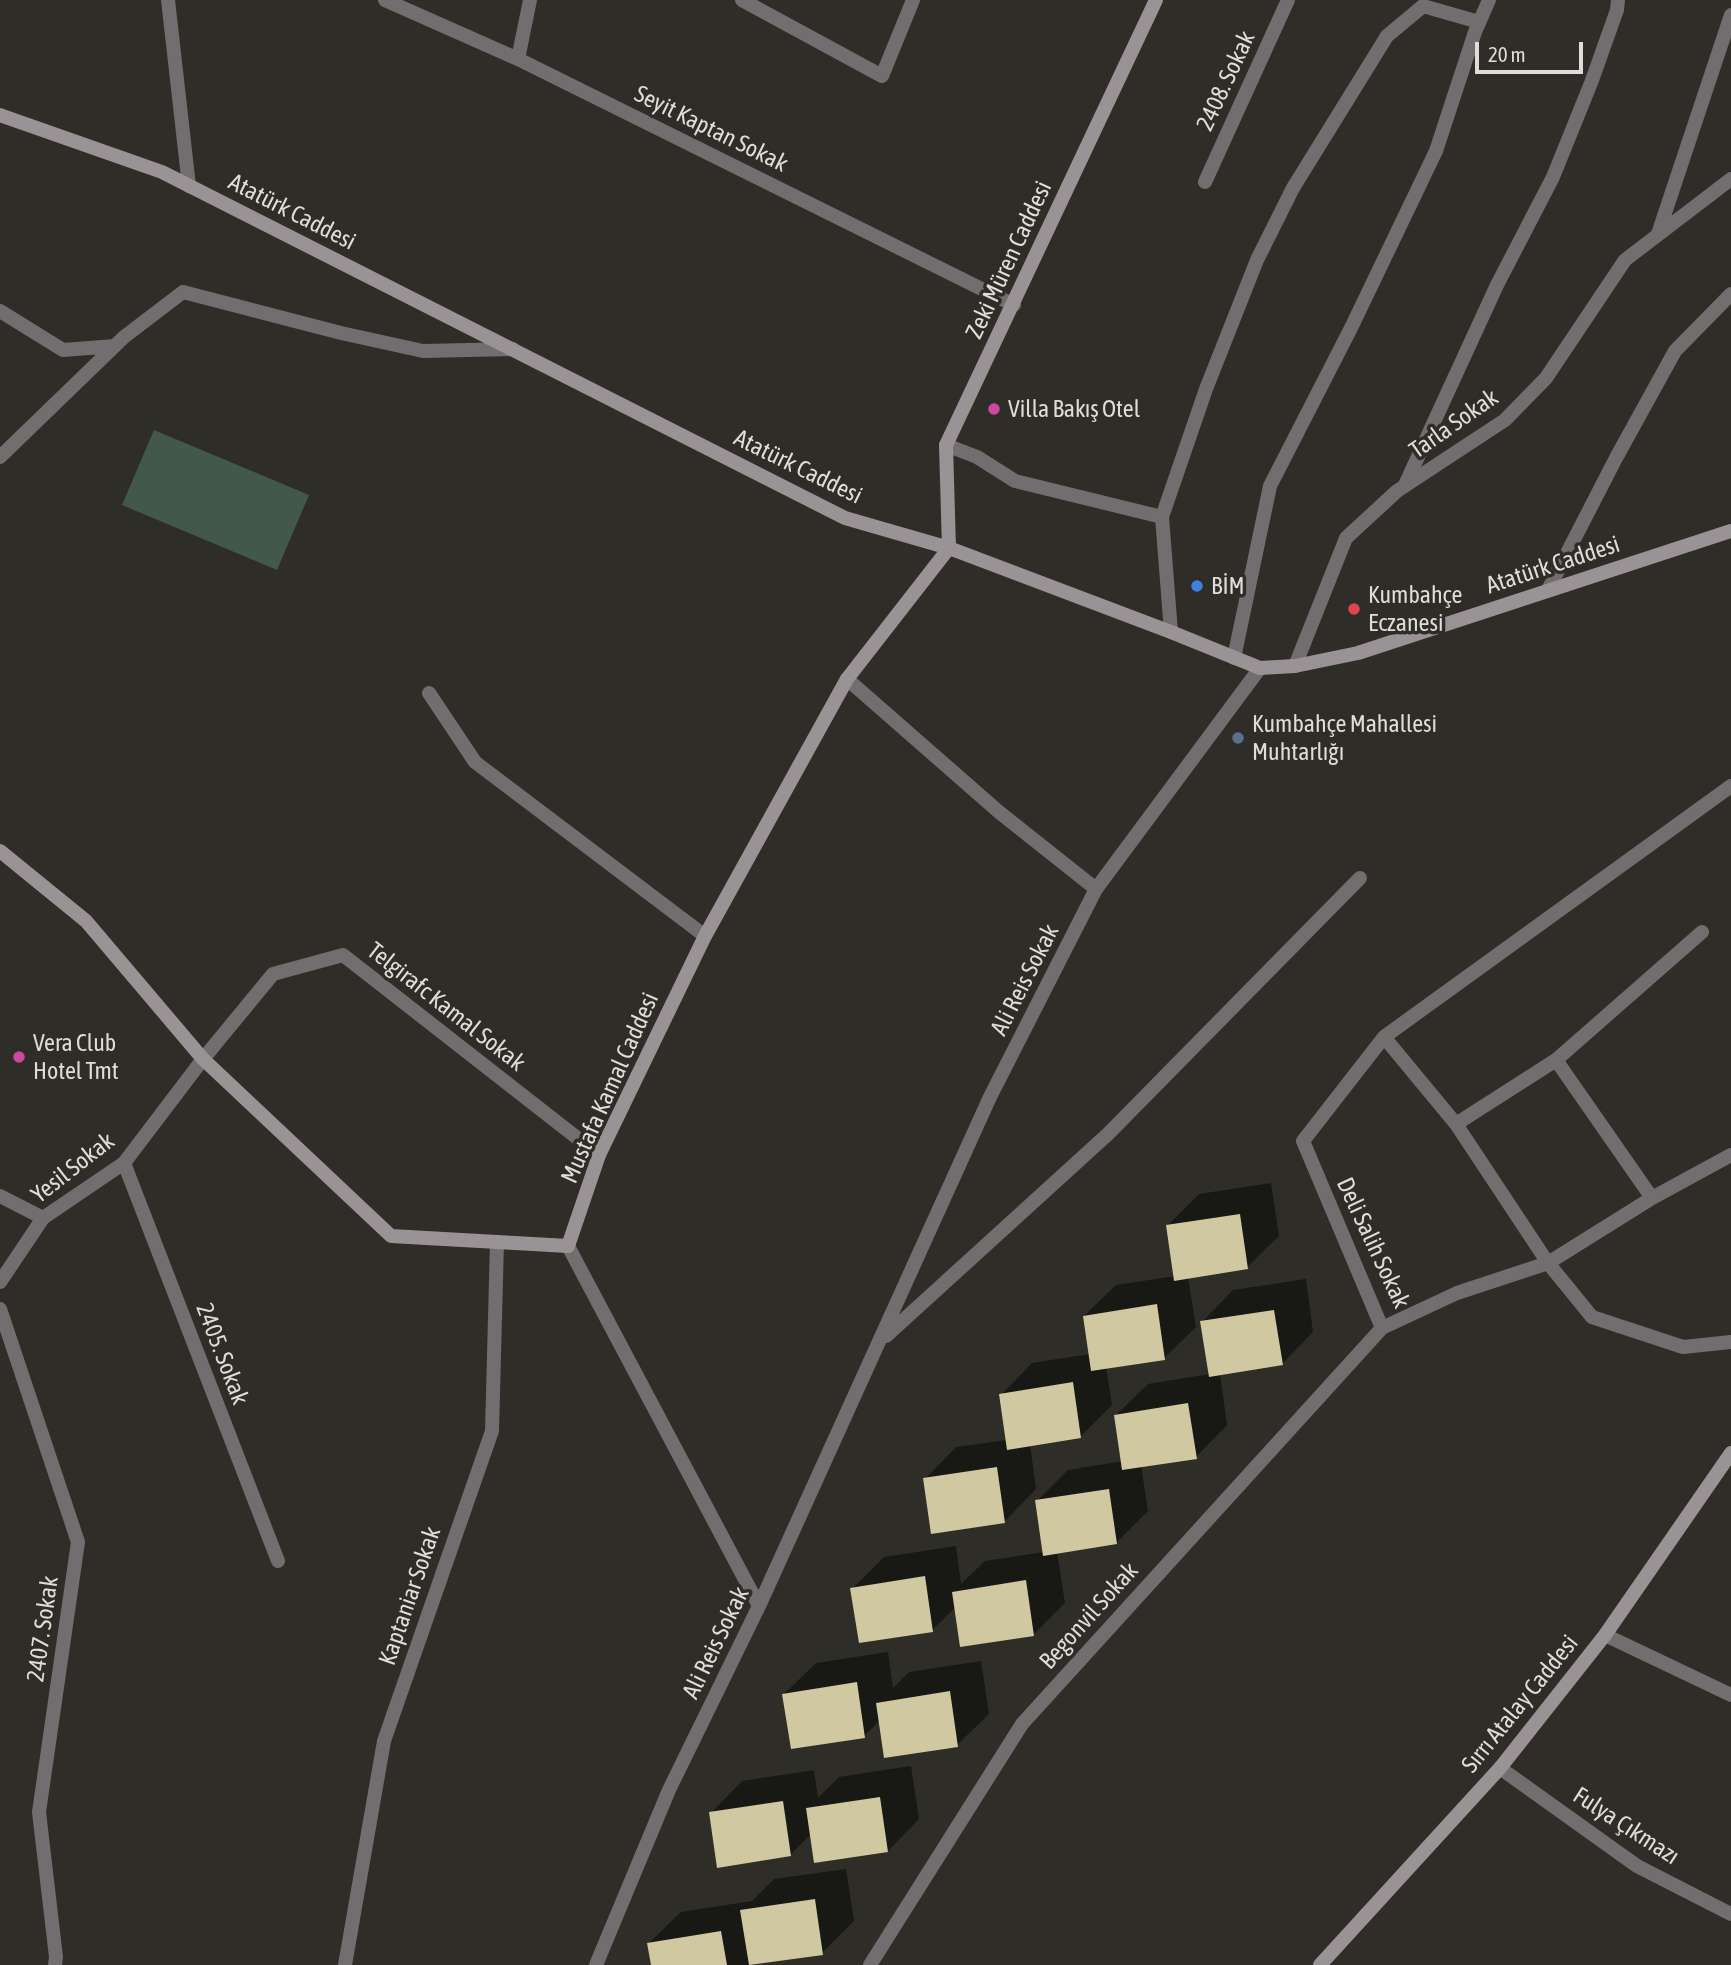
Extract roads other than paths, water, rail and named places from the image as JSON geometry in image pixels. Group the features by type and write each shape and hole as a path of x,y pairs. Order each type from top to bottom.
{"street":[{"path":"167,0 190,186"},
{"name":"Seyit Kaptan Sokak","path":"385,0 518,59 1014,304"},
{"path":"518,59 530,0"},
{"path":"742,0 882,76 913,0"},
{"name":"Zeki Müren Caddesi","path":"949,548 946,445 1156,0"},
{"name":"2408. Sokak","path":"1205,181 1288,0"},
{"path":"1234,657 1270,486 1351,328 1436,151 1479,22 1489,0"},
{"path":"1405,486 1497,285 1553,177 1591,83 1618,0"},
{"path":"1171,632 1162,517 1206,388 1257,260 1293,188 1387,36 1423,6 1479,22"},
{"path":"1657,236 1731,15"},
{"name":"Atatürk Caddesi","path":"0,115 162,172 845,518 949,548 1260,668 1294,666 1358,653 1731,531"},
{"name":"Tarla Sokak","path":"1294,666 1346,538 1405,486 1505,420 1546,378 1625,260 1731,179"},
{"path":"1,455 124,337 183,292 423,351 513,349"},
{"path":"1548,590 1675,351 1731,294"},
{"path":"0,311 63,350 115,346"},
{"path":"946,445 977,457 1015,481 1162,517"},
{"name":"Mustafa Kamal Caddesi","path":"568,1246 599,1155 705,936 847,680 949,548"},
{"name":"Ali Reis Sokak","path":"596,1965 670,1790 759,1606 990,1097 1096,889 1260,668"},
{"path":"847,680 999,812 1096,889"},
{"path":"429,692 475,762 705,936"},
{"name":"Deli Salih Sokak","path":"1731,786 1384,1037 1303,1141 1382,1328 1457,1293 1548,1262 1652,1198 1731,1155"},
{"path":"0,851 86,921 203,1059 391,1236 568,1246 759,1606"},
{"name":"Ali Reis Sokak","path":"880,1341 1108,1134 1360,878"},
{"path":"1456,1125 1556,1060 1702,932"},
{"name":"Telgirafc Kamal Sokak","path":"203,1059 273,974 343,955 599,1155"},
{"path":"1384,1037 1456,1125 1548,1262 1592,1317 1683,1347 1731,1342"},
{"name":"Yesil Sokak","path":"0,1282 43,1217 124,1163 203,1059"},
{"path":"1556,1060 1652,1198"},
{"name":"2405. Sokak","path":"124,1163 278,1561"},
{"path":"0,1196 43,1217"},
{"name":"Kaptaniar Sokak","path":"345,1965 384,1741 492,1431 497,1242"},
{"name":"2407. Sokak","path":"0,1310 78,1542 39,1812 56,1957 54,1965"},
{"name":"Begonvil Sokak","path":"870,1965 1022,1724 1382,1328"},
{"name":"Sırrı Atalay Caddesi","path":"1320,1965 1500,1768 1605,1635 1731,1453"},
{"path":"1605,1635 1731,1695"},
{"name":"Fulya Çıkmazı","path":"1500,1768 1637,1866 1731,1914"}],"place":[{"name":"Villa Bakış Otel","path":"994,409"},
{"name":"BİM","path":"1197,586"},
{"name":"Kumbahçe Eczanesi","path":"1354,609"},
{"name":"Kumbahçe Mahallesi Muhtarlığı","path":"1238,738"},
{"name":"Vera Club Hotel Tmt","path":"19,1057"}]}
